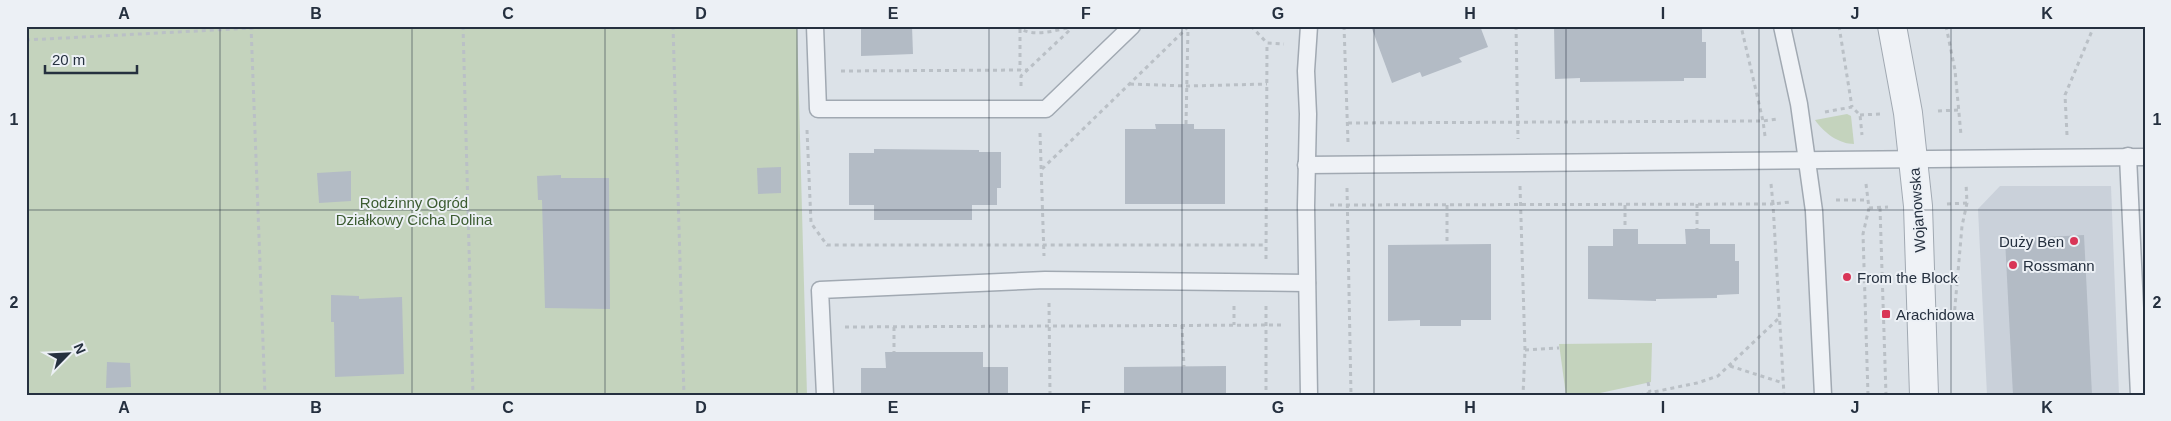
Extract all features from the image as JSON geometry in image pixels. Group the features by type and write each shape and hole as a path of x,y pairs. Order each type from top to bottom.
{"street":[{"name":"Wojanowska","path":"1892,26 1906,98 1913,158 1921,264 1924,395"}],"lane":[{"path":"815,26 818,109 1046,109 1132,26"},
{"path":"1309,26 1306,165 1309,395"},
{"path":"1782,26 1808,160 1814,211 1823,395"},
{"path":"2128,156 2139,395"},
{"path":"1306,165 2145,157"},
{"path":"825,395 820,290 1047,281 1307,282"}],"path":[{"path":"26,40 291,26"},
{"path":"463,26 473,395"},
{"path":"673,26 684,395"},
{"path":"1020,70 1019,28 1038,33 1073,26"},
{"path":"1021,109 1021,76 1073,26"},
{"path":"1251,26 1267,43 1266,395"},
{"path":"1344,26 1348,123 1347,204 1351,395"},
{"path":"1516,26 1518,163 1522,204 1525,350 1523,395"},
{"path":"1348,123 1763,121 1741,26"},
{"path":"1838,26 1852,107 1860,115"},
{"path":"1946,26 1955,70 1959,110"},
{"path":"2068,157 2065,94 2094,26"},
{"path":"251,27 265,395"},
{"path":"1041,169 1188,27"},
{"path":"1186,124 1188,27"},
{"path":"1267,43 1308,45"},
{"path":"817,71 1028,70"},
{"path":"1129,84 1188,86 1267,84"},
{"path":"1800,116 1852,107"},
{"path":"1040,126 1049,326 1050,395"},
{"path":"813,129 807,129 811,223 827,246 1266,245"},
{"path":"1953,323 1962,226 1967,203"},
{"path":"1306,206 1347,204 1773,204 1781,316 1784,395"},
{"path":"1447,204 1447,241"},
{"path":"1697,204 1697,229"},
{"path":"1625,205 1625,229"},
{"path":"1868,395 1863,234 1869,208"},
{"path":"1880,208 1886,395"},
{"path":"1639,395 1718,376 1781,316"},
{"path":"1182,325 1184,367"},
{"path":"839,327 1308,326"},
{"path":"894,327 894,352"},
{"path":"1525,350 1559,348"},
{"path":"1730,366 1783,383"},
{"path":"1648,382 1650,392"}],"shaded area":[{"path":"2000,186 2111,186 2119,395 1987,395 1978,209"}],"green space":[{"name":"Rodzinny Ogród Działkowy Cicha Dolina","path":"26,26 797,26 807,395 26,395"},
{"path":"1847,114 1851,116 1854,144 1848,144 1832,137 1815,120"},
{"path":"1652,343 1651,382 1591,395 1566,395 1559,344"}],"building":[{"path":"861,26 912,26 913,54 861,56"},
{"path":"1371,26 1480,26 1488,47 1459,58 1462,62 1422,77 1420,72 1392,83"},
{"path":"1554,26 1702,26 1702,42 1706,42 1706,78 1684,78 1684,81 1580,82 1580,78 1555,79"},
{"path":"1155,124 1194,124 1194,129 1225,129 1225,204 1125,204 1125,129 1156,129"},
{"path":"874,149 1001,152 1001,188 997,188 997,205 972,205 972,220 874,220 874,205 849,205 849,153 874,153"},
{"path":"781,167 781,193 758,194 757,168"},
{"path":"351,171 351,201 319,203 317,173"},
{"path":"561,175 561,178 609,178 610,309 545,308 542,200 538,200 537,176"},
{"path":"1613,229 1638,229 1638,244 1686,244 1685,229 1710,229 1710,244 1735,244 1735,261 1739,261 1739,294 1717,295 1717,298 1656,299 1656,301 1588,299 1588,246 1613,246"},
{"path":"2084,235 2092,395 2013,395 2005,239"},
{"path":"1491,244 1491,320 1461,320 1461,326 1420,326 1420,320 1388,321 1388,245"},
{"path":"331,295 359,296 359,299 402,297 404,374 335,377 334,322 331,322"},
{"path":"885,352 983,352 983,367 1008,367 1008,395 861,395 861,368 886,368"},
{"path":"107,362 130,363 131,387 106,388"},
{"path":"1226,366 1226,395 1124,395 1124,367"}],"place":[{"name":"Duży Ben","path":"2074,241"},
{"name":"Rossmann","path":"2013,265"},
{"name":"From the Block","path":"1847,277"},
{"name":"Arachidowa","path":"1886,314"}]}
